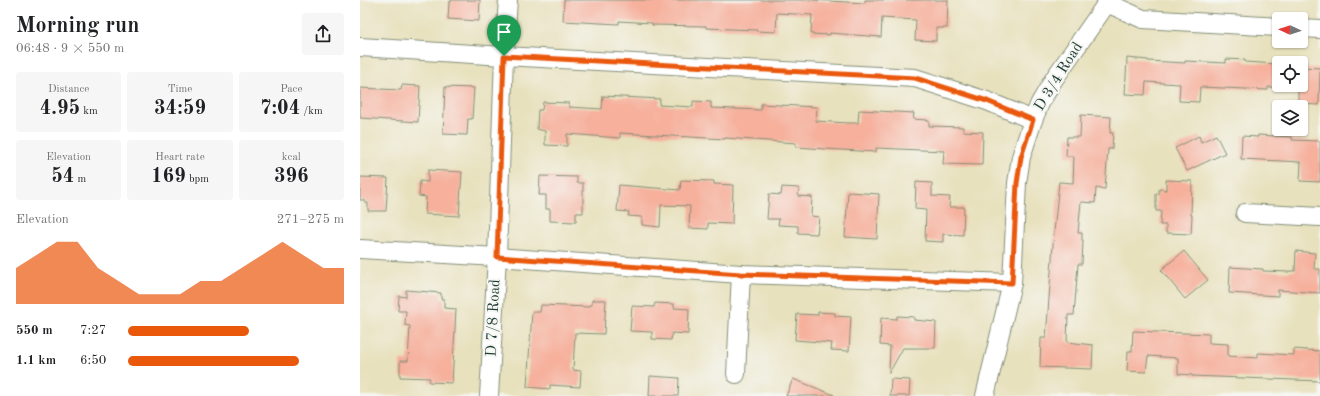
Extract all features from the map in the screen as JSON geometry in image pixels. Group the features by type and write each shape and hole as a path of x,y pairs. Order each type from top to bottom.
{"street":[{"name":"D 7/8 Road","path":"489,396 497,257 504,56 508,0"},
{"path":"1108,2 1143,19 1272,27"},
{"name":"D 3/4 Road","path":"985,396 1012,283 1017,183 1021,157 1040,103 1054,79 1108,2"},
{"path":"1308,28 1320,29"},
{"path":"360,47 915,78 987,101 1033,120"},
{"path":"1245,213 1320,217"},
{"path":"360,249 741,274 1012,283"},
{"path":"736,374 741,274"}],"building":[{"path":"451,0 480,0 479,21 448,19 449,2 451,2"},
{"path":"564,0 811,0 865,3 865,0 948,0 947,28 936,28 936,41 915,40 916,20 882,18 881,37 830,33 830,35 811,34 812,15 777,13 776,32 706,28 706,26 652,25 652,23 619,21 619,24 563,21"},
{"path":"1127,58 1185,63 1185,61 1226,63 1226,59 1272,64 1272,87 1268,87 1268,90 1200,87 1199,102 1179,101 1180,84 1146,82 1145,95 1125,94"},
{"path":"1308,67 1320,68 1319,105 1308,104 1308,100 1298,100 1298,92 1308,92"},
{"path":"402,85 420,86 418,122 360,118 360,88 401,90"},
{"path":"445,87 474,88 472,119 468,119 467,135 443,134"},
{"path":"603,96 660,99 659,105 693,107 693,101 711,102 711,108 761,110 761,104 817,107 816,121 848,123 858,123 859,110 914,113 913,119 927,120 926,121 929,121 929,126 963,127 963,131 983,132 982,165 943,164 944,151 876,148 876,152 796,147 796,143 620,133 620,138 567,134 567,146 545,145 545,131 537,129 538,110 542,110 543,102 569,103 569,107 602,109"},
{"path":"1081,115 1111,117 1110,133 1113,133 1112,149 1108,149 1105,189 1096,188 1095,203 1081,202 1078,233 1082,233 1083,240 1082,264 1078,264 1074,315 1068,315 1067,342 1093,345 1092,369 1040,367 1041,338 1046,338 1059,182 1073,183 1074,156 1066,156 1067,137 1080,137"},
{"path":"1216,135 1225,153 1187,171 1175,148 1199,136 1201,142"},
{"path":"1258,135 1292,137 1292,140 1320,141 1320,182 1300,181 1301,162 1241,159 1242,136 1258,137"},
{"path":"428,170 462,172 459,216 425,214 426,197 419,196 420,181 428,182"},
{"path":"540,176 577,177 577,183 583,183 583,213 576,213 576,222 550,221 550,209 546,209 546,195 539,195"},
{"path":"360,177 388,178 386,211 368,211 368,203 365,203 365,200 360,200"},
{"path":"681,180 714,181 714,184 733,185 732,224 708,223 708,229 689,228 690,206 661,205 660,227 642,225 642,217 628,216 629,212 617,211 619,185 680,190"},
{"path":"1166,180 1192,181 1191,234 1166,233 1166,225 1160,225 1161,211 1156,211 1156,194 1159,194 1159,189 1166,190"},
{"path":"916,182 932,183 932,196 950,197 949,207 964,207 963,235 943,234 943,242 925,241 926,210 915,209"},
{"path":"782,187 799,188 798,196 812,197 811,216 819,217 817,234 798,233 798,226 778,225 779,219 767,219 769,194 781,195"},
{"path":"848,192 879,194 877,239 845,237"},
{"path":"1184,251 1208,280 1185,299 1161,270"},
{"path":"1296,251 1315,253 1314,269 1320,269 1320,293 1278,290 1278,296 1229,293 1230,267 1263,269 1263,271 1295,271"},
{"path":"406,290 441,293 441,299 444,299 444,308 456,309 452,383 429,382 430,378 400,377 400,361 408,361 410,326 405,325 406,311 398,311 399,296 406,297"},
{"path":"592,300 606,300 604,334 575,333 573,370 581,371 580,387 550,385 550,389 527,387 532,312 540,312 541,305 589,307 589,305 592,305"},
{"path":"655,303 674,304 674,308 689,309 688,334 672,333 671,340 652,339 652,332 630,331 632,306 654,307"},
{"path":"818,312 835,313 835,316 851,317 849,351 831,350 832,343 795,340 797,314 818,315"},
{"path":"897,316 914,317 914,320 936,322 935,348 903,348 889,373 890,346 880,345 881,318 897,319"},
{"path":"1133,331 1209,334 1209,343 1228,344 1228,356 1258,358 1258,353 1294,355 1294,349 1320,351 1320,381 1192,376 1178,374 1178,358 1148,356 1146,372 1127,371 1128,351 1132,351"},
{"path":"650,376 679,378 678,396 649,396"},
{"path":"793,379 834,395 786,396"},
{"path":"891,379 910,380 909,396 890,396"}],"route":[{"path":"504,56 915,78 987,101 1033,120 1021,157 1017,183 1012,283 741,274 497,257 504,56"}]}
